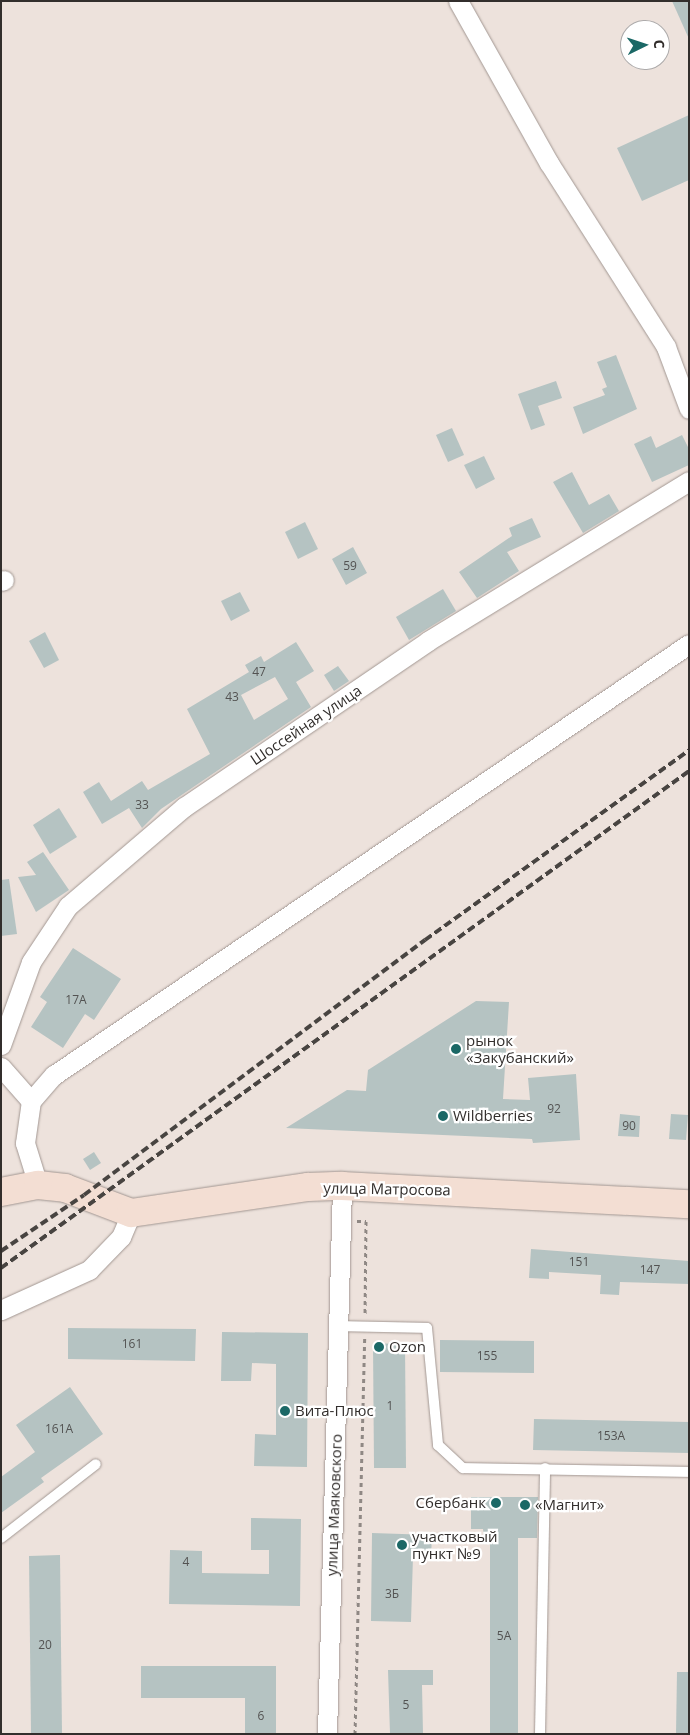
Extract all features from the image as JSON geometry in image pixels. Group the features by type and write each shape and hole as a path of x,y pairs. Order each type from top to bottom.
{"main road":[{"name":"улица Матросова","path":"1,1192 38,1185 65,1188 131,1213 308,1187 342,1186 689,1204"}],"street":[{"path":"458,1 549,163 666,347 689,409"},
{"name":"Шоссейная улица","path":"1,1045 31,962 68,906 184,807 428,641 689,481"},
{"path":"38,1185 25,1143 31,1101 54,1075 689,644"},
{"path":"1,1067 31,1101"},
{"name":"улица Маяковского","path":"327,1734 343,1220 342,1186"},
{"path":"1,1310 89,1270 121,1237 131,1213"}],"lane":[{"path":"340,1326 427,1328 438,1446 463,1468 689,1472"},
{"path":"1,1538 96,1464"},
{"path":"540,1734 545,1468"}],"path":[{"path":"343,1220 366,1221 355,1734"}],"building":[{"path":"672,1 689,1 689,39"},
{"path":"689,115 689,180 642,201 617,148"},
{"path":"616,355 637,409 583,434 573,407 605,395 602,389 607,387 597,362"},
{"path":"556,381 562,398 538,406 545,425 531,430 518,394"},
{"path":"452,428 464,455 448,462 436,435"},
{"path":"682,435 689,449 689,465 652,482 634,444 651,436 656,448"},
{"path":"484,456 495,479 476,489 464,465"},
{"path":"572,472 589,505 609,494 619,511 583,533 553,482"},
{"path":"532,518 541,537 507,552 519,571 477,598 459,572 512,536 509,528"},
{"path":"305,522 318,549 298,559 285,532"},
{"path":"353,547 367,573 346,585 332,559"},
{"path":"443,589 456,611 409,640 396,617"},
{"path":"240,592 250,611 231,621 221,601"},
{"path":"45,632 59,660 44,668 29,641"},
{"path":"296,642 314,671 296,682 311,707 161,809 142,828 129,808 102,824 83,792 99,782 111,801 142,781 148,790 210,754 187,709 249,672 245,665 261,656 264,662","holes":["275,677 288,699 254,720 241,695"]},
{"path":"338,666 349,681 334,691 324,675"},
{"path":"59,808 77,837 50,854 33,825"},
{"path":"43,852 69,890 36,912 18,877 36,875 27,862"},
{"path":"9,879 17,934 1,936 1,880"},
{"path":"73,948 121,979 94,1020 85,1014 63,1048 31,1027 47,1002 40,997"},
{"name":"рынок «Закубанский»","path":"476,1001 509,1002 503,1099 530,1100 528,1078 576,1074 580,1140 533,1143 532,1139 286,1128 347,1090 366,1091 368,1070"},
{"path":"620,1114 640,1116 639,1137 618,1136"},
{"path":"671,1114 688,1115 686,1140 669,1139"},
{"path":"94,1152 101,1163 90,1170 83,1159"},
{"path":"531,1249 689,1261 689,1284 620,1282 619,1295 600,1294 601,1275 549,1272 549,1279 529,1278"},
{"path":"68,1328 196,1329 195,1361 68,1359"},
{"path":"222,1332 308,1333 307,1467 254,1466 255,1434 276,1435 276,1364 252,1363 251,1381 221,1381"},
{"path":"440,1340 534,1341 534,1373 440,1372"},
{"path":"405,1343 406,1468 374,1468 373,1344"},
{"path":"70,1387 103,1434 41,1478 44,1482 1,1513 1,1477 35,1452 16,1425"},
{"path":"534,1419 689,1422 689,1453 533,1450"},
{"path":"471,1497 538,1497 537,1538 518,1538 518,1734 490,1734 490,1538 484,1538 483,1529 471,1529"},
{"path":"251,1518 301,1519 300,1606 169,1604 170,1550 202,1551 202,1573 269,1574 269,1550 251,1550"},
{"path":"372,1533 432,1535 431,1557 413,1556 411,1622 371,1621"},
{"path":"60,1555 62,1734 31,1734 29,1556"},
{"path":"141,1666 276,1666 276,1734 245,1734 245,1698 141,1698"},
{"path":"388,1670 433,1670 433,1685 422,1685 423,1734 390,1734"},
{"path":"677,1672 689,1672 689,1734 676,1734"}],"railway":[{"path":"1,1251 84,1195 425,940 689,750"},
{"path":"1,1268 689,771"}],"place":[{"name":"рынок «Закубанский»","path":"456,1049"},
{"name":"Wildberries","path":"443,1116"},
{"name":"Ozon","path":"379,1347"},
{"name":"Вита-Плюс","path":"285,1411"},
{"name":"Сбербанк","path":"496,1503"},
{"name":"«Магнит»","path":"525,1505"},
{"name":"участковый пункт №9","path":"402,1545"}]}
